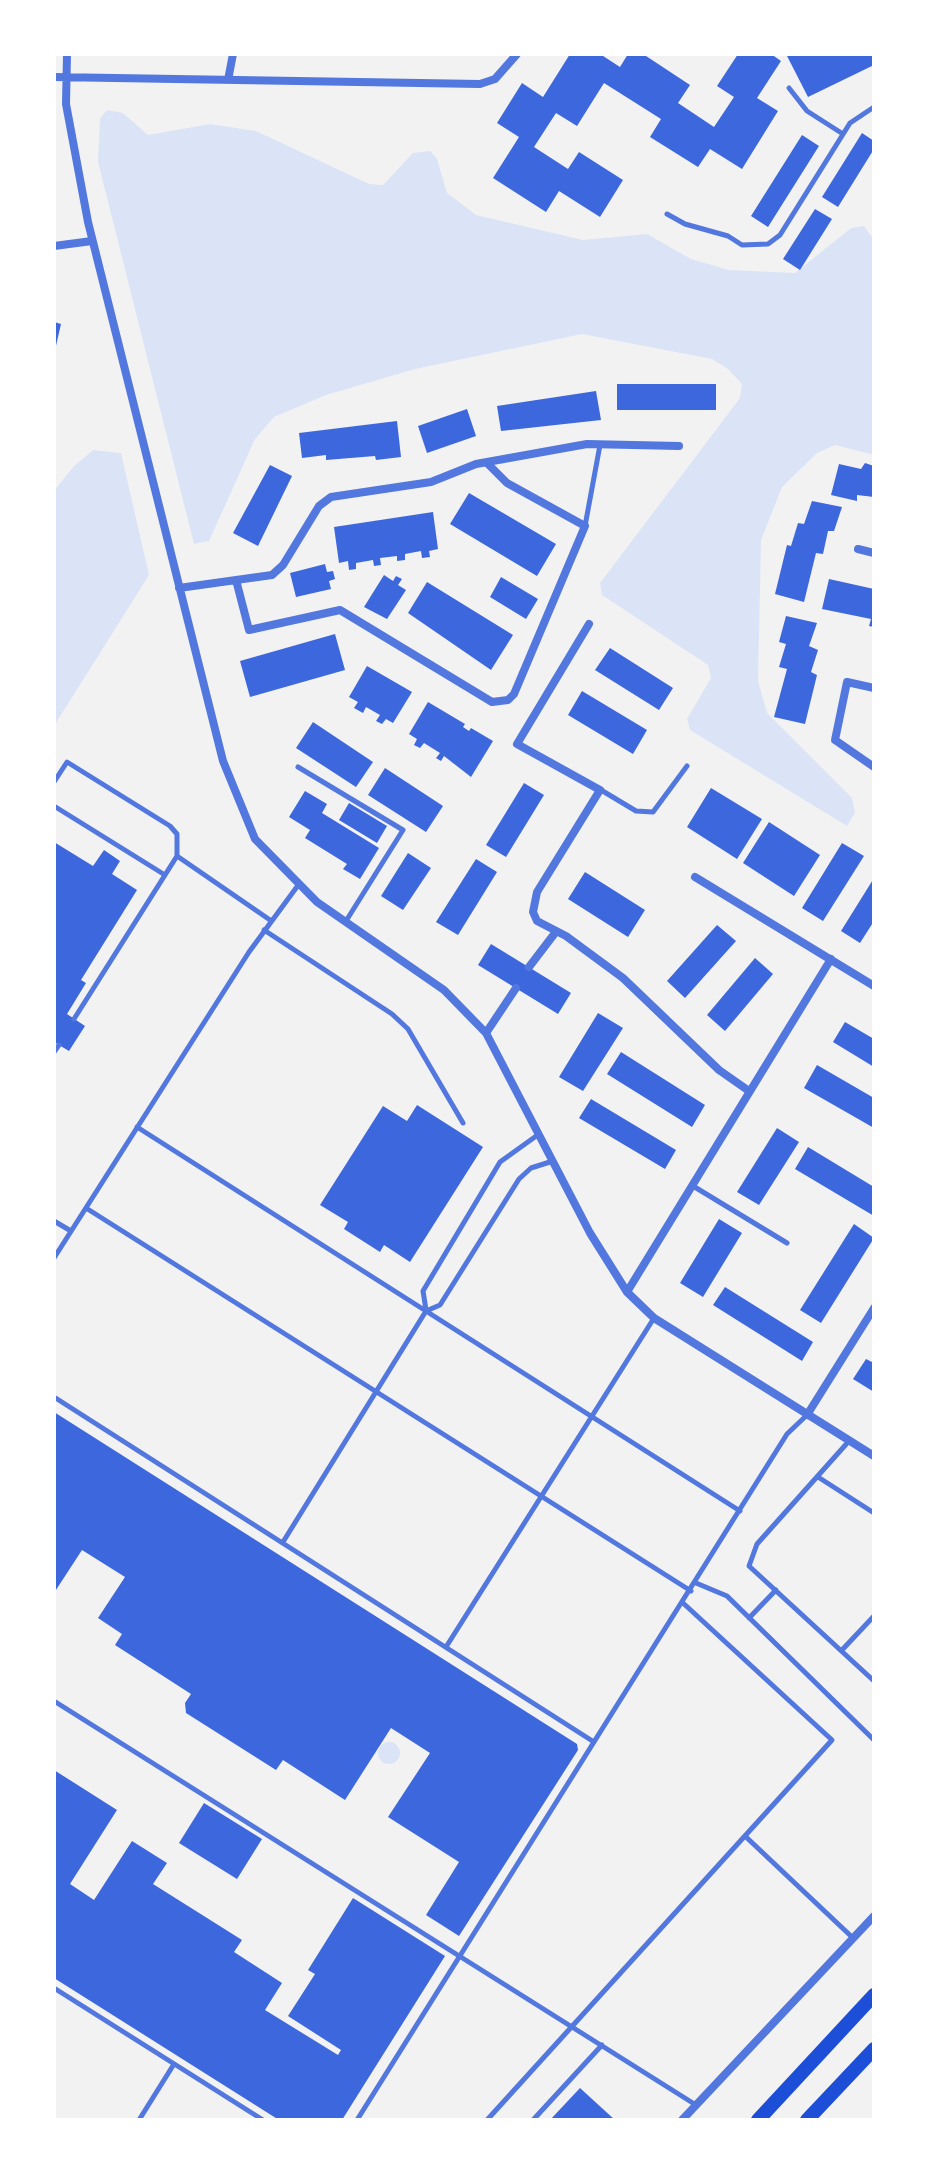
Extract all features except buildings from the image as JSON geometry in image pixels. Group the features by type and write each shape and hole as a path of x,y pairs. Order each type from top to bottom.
{"main road":[{"path":"758,2120 874,1995"},
{"path":"807,2120 874,2049"}],"street":[{"path":"67,54 66,104 92,241 227,771 255,839 299,884 345,922 444,990 486,1033 590,1233 627,1292 654,1318 874,1456"},
{"path":"228,80 229,60 233,54"},
{"path":"54,77 480,84 495,79 517,54"},
{"path":"54,246 92,241"},
{"path":"179,588 272,575 283,565 324,500 431,482 487,463 601,444 679,446"},
{"path":"236,580 249,630 340,610 492,702 500,703 514,694 585,526 507,483 487,463"},
{"path":"858,549 874,553"},
{"path":"589,624 517,744 600,790 533,901 537,921 566,936 623,978 719,1070 749,1091"},
{"path":"874,688 847,682 835,740 874,767"},
{"path":"695,877 874,986"},
{"path":"529,967 555,933"},
{"path":"627,1292 831,959"},
{"path":"486,1033 516,988"},
{"path":"807,1415 874,1308"},
{"path":"682,2120 874,1916"}],"lane":[{"path":"789,88 807,111 843,134"},
{"path":"667,214 685,224 728,236 742,245 768,244 780,235 850,123 874,107"},
{"path":"585,526 601,444"},
{"path":"54,782 67,762 170,826 177,834 177,856 74,1019"},
{"path":"600,790 636,811 653,812 687,766"},
{"path":"298,767 403,830 345,922"},
{"path":"54,806 165,875"},
{"path":"177,856 270,920"},
{"path":"54,1258 270,920 299,884"},
{"path":"264,930 392,1014 408,1029 463,1123"},
{"path":"54,1052 59,1045"},
{"path":"137,1127 740,1511"},
{"path":"426,1311 423,1291 500,1162 540,1134"},
{"path":"283,1542 426,1311 440,1305 519,1179 531,1168 553,1161"},
{"path":"692,1185 787,1243"},
{"path":"86,1208 691,1591"},
{"path":"54,1221 71,1231"},
{"path":"446,1647 654,1318"},
{"path":"54,1397 594,1742"},
{"path":"357,2120 787,1434 807,1415"},
{"path":"849,1441 757,1544 749,1566 874,1681"},
{"path":"818,1476 874,1513"},
{"path":"696,1583 727,1596 874,1740"},
{"path":"749,1618 776,1590"},
{"path":"487,2120 832,1740 683,1602"},
{"path":"842,1650 874,1616"},
{"path":"54,1701 697,2105"},
{"path":"745,1836 853,1938"},
{"path":"54,1988 263,2120"},
{"path":"533,2120 602,2045"},
{"path":"139,2120 174,2064"}],"shaded area":[{"path":"107,110 123,113 148,135 210,124 256,131 369,184 383,185 413,153 430,151 437,159 447,193 476,215 583,240 647,234 691,259 729,270 795,273 851,228 864,226 874,240 874,455 835,445 817,453 782,487 761,540 758,681 767,713 852,798 855,813 847,826 690,730 687,719 711,678 708,665 602,595 600,583 740,398 742,384 728,369 712,359 582,334 415,369 326,395 274,417 255,439 209,541 194,544 98,162 100,118"},
{"path":"93,450 121,453 149,575 54,726 54,491 74,466"},
{"path":"385,1742 393,1742 400,1753 393,1764 385,1764 378,1757 378,1749"}]}
